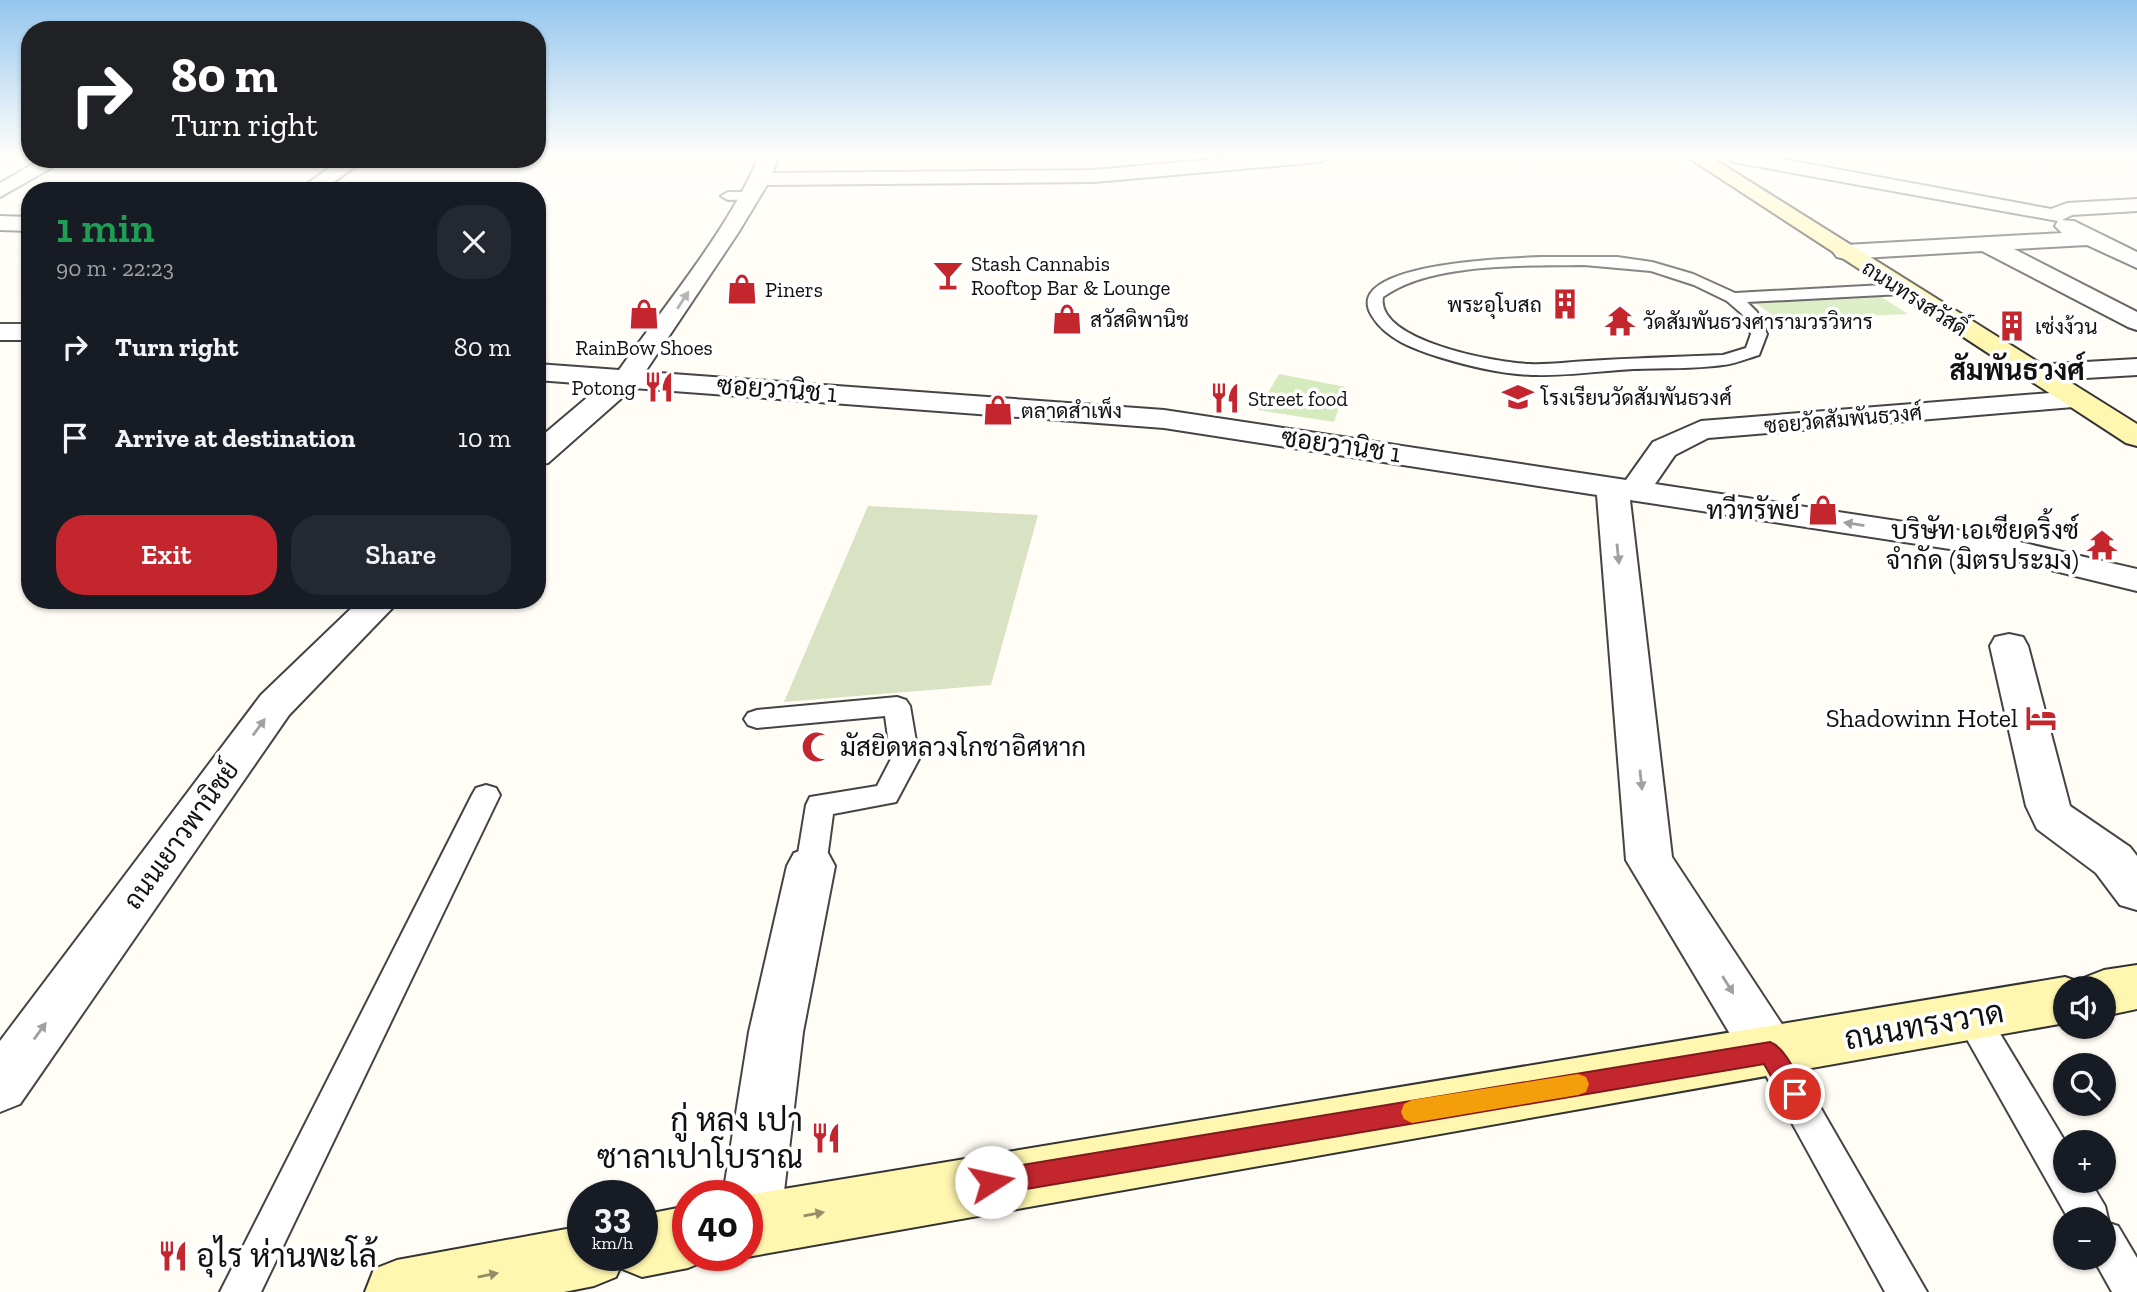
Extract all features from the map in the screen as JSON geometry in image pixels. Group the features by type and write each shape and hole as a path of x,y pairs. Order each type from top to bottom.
{"street":[{"path":"546,448 627,378 677,309 732,216"},
{"name":"ถนนทรงสวัสดิ์","path":"1788,216 2137,437"},
{"path":"2054,216 2057,221 2137,261"},
{"path":"0,223 21,224"},
{"path":"1845,253 2089,238"},
{"path":"1988,245 2137,322"},
{"path":"0,331 21,332"},
{"path":"2034,373 2137,367"},
{"name":"ซอยวานิช 1","path":"546,373 1164,419 1989,545 2137,580"},
{"name":"ซอยวัดสัมพันธวงศ์","path":"1624,488 1664,449 1701,430 2075,400"},
{"path":"1624,488 1649,860 1770,1052"},
{"name":"ถนนเยาวพานิชย์","path":"0,1086 275,705 373,609"},
{"path":"2009,646 2048,806 2053,817 2113,860 2137,891"},
{"path":"755,1180 776,1032 811,866"},
{"path":"2116,991 2137,987"},
{"name":"ถนนทรงวาด","path":"763,1223 1099,1163 2053,1002"},
{"path":"397,1292 567,1260"}],"lane":[{"path":"1733,298 1749,312 1759,334 1753,351 1724,360 1525,369 1448,353 1402,337 1385,323 1374,308 1373,300 1376,293 1393,281 1428,271 1525,262 1638,263 1698,281 1733,298 1902,289"},
{"path":"757,719 897,706 905,759 886,794 820,805 811,866"},
{"path":"240,1292 486,795"},
{"path":"1972,1018 2053,1155"},
{"path":"1770,1052 1907,1292"},
{"path":"2116,1261 2134,1292"}],"green space":[{"path":"1880,296 1908,314 1779,320 1754,302"},
{"path":"1279,374 1346,387 1334,422 1258,410"},
{"path":"868,506 1038,515 991,685 784,702"}],"slow traffic":[{"path":"1412,1112 1578,1084"}],"place":[{"name":"Stash Cannabis Rooftop Bar & Lounge","path":"948,275"},
{"name":"Piners","path":"742,289"},
{"name":"พระอุโบสถ","path":"1565,304"},
{"name":"RainBow Shoes","path":"644,314"},
{"name":"สวัสดิพานิช","path":"1067,319"},
{"name":"วัดสัมพันธวงศารามวรวิหาร","path":"1620,321"},
{"name":"เซ่งง้วน","path":"2012,326"},
{"name":"Potong","path":"659,387"},
{"name":"โรงเรียนวัดสัมพันธวงศ์","path":"1518,397"},
{"name":"Street food","path":"1225,398"},
{"name":"ตลาดสำเพ็ง","path":"998,410"},
{"name":"ทวีทรัพย์","path":"1823,510"},
{"name":"บริษัท เอเซียดริ้งซ์ จำกัด (มิตรประมง)","path":"2102,545"},
{"name":"Shadowinn Hotel","path":"2041,718"},
{"name":"มัสยิดหลวงโกชาอิศหาก","path":"817,747"},
{"name":"กู่ หลง เปา ซาลาเปาโบราณ","path":"826,1138"},
{"name":"อุไร ห่านพะโล้","path":"173,1256"}],"district":[{"name":"สัมพันธวงศ์","path":"2017,370"}],"route":[{"path":"991,1182 1770,1052 1795,1094"}]}
